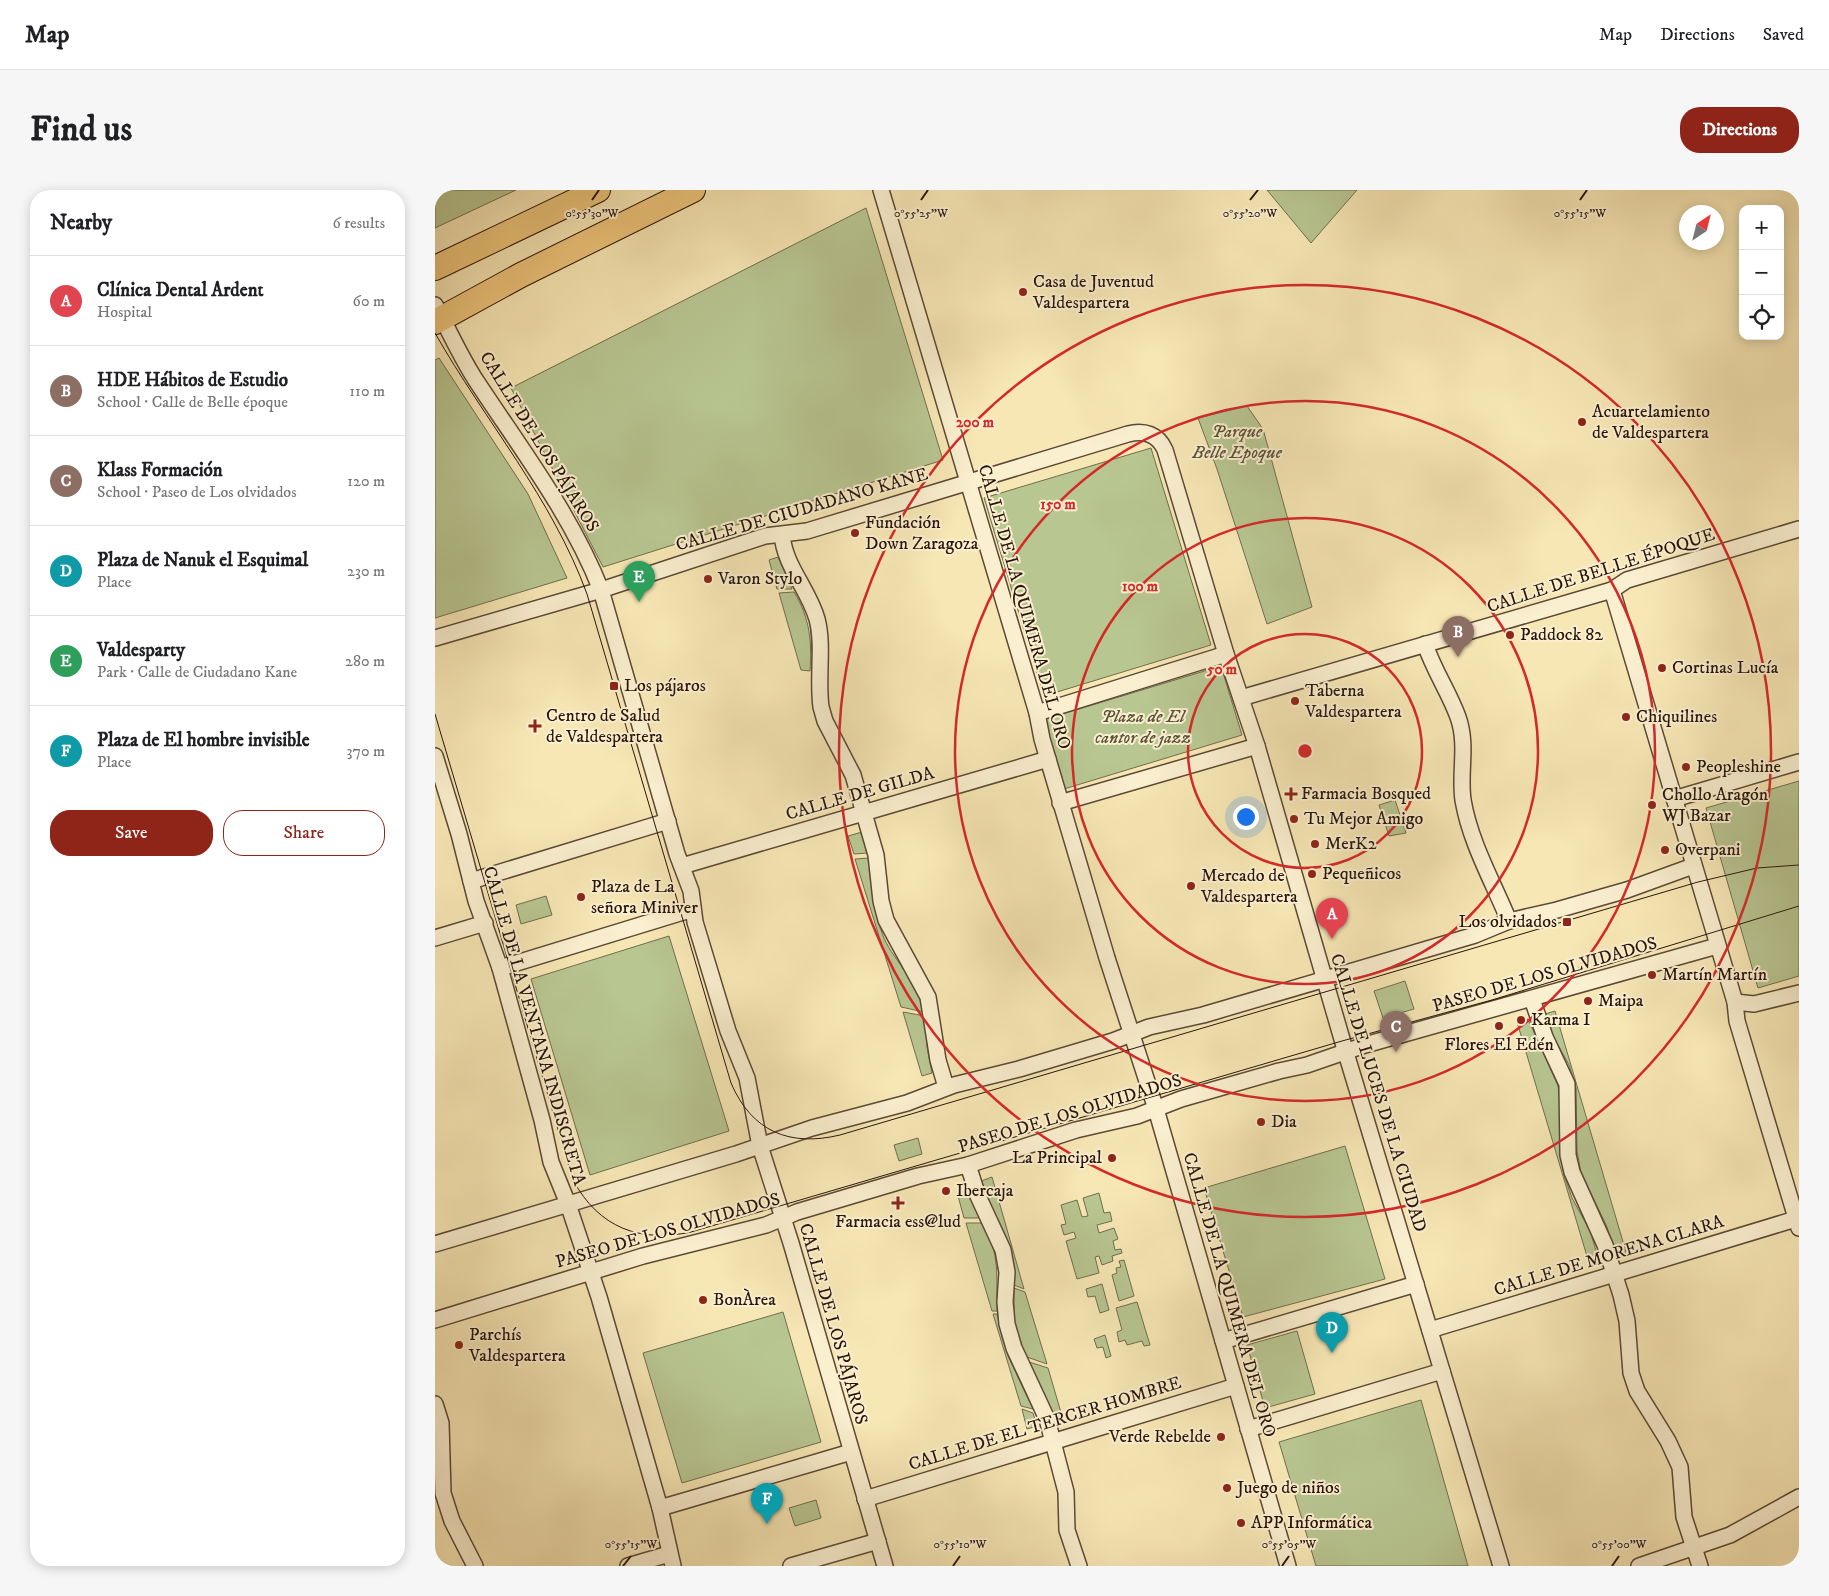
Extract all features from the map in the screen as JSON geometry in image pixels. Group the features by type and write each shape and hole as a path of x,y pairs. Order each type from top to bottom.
{"main road":[{"path":"435,268 598,190"},
{"path":"437,315 693,190"}],"street":[{"name":"CALLE DE LA QUIMERA DEL ORO","path":"881,190 1037,713 1060,803 1155,1109 1288,1566"},
{"name":"CALLE DE LOS PÁJAROS","path":"437,315 477,382 554,497 587,556 601,590 667,821 691,890 693,909 728,1031 747,1078 760,1146 783,1218 885,1566"},
{"name":"CALLE DE CIUDADANO KANE","path":"435,638 601,590 765,536 807,531 1128,434 1139,432 1152,435"},
{"name":"CALLE DE LUCES DE LA CIUDAD","path":"1152,435 1161,442 1165,450 1226,654 1257,746 1346,1052 1501,1566"},
{"name":"CALLE DE BELLE ÉPOQUE","path":"1241,698 1612,590 1627,580 1798,533"},
{"path":"783,535 784,551 789,564 812,606 817,620 821,707 825,721 853,775 876,855 886,920 928,997 938,1060 946,1088"},
{"path":"1612,590 1735,1002 1737,1021 1798,1222"},
{"path":"1425,644 1440,682 1458,717 1463,735 1462,785 1467,817 1509,921"},
{"path":"1037,713 1226,654"},
{"path":"1060,803 1257,746"},
{"name":"CALLE DE LA VENTANA INDISCRETA","path":"435,756 471,881 500,968 542,1120 551,1162 568,1204 589,1272 599,1297 660,1508 671,1560"},
{"name":"CALLE DE GILDA","path":"682,866 1048,759"},
{"path":"1674,799 1799,762"},
{"path":"471,881 667,821"},
{"path":"435,1244 760,1146 812,1128 907,1103 946,1088 1019,1069 1131,1034 1475,935 1509,921 1557,910 1627,890 1693,866"},
{"path":"500,968 693,909"},
{"path":"435,938 485,923"},
{"name":"PASEO DE LOS OLVIDADOS","path":"435,1320 589,1272 767,1225 783,1218 918,1176 968,1165 1076,1130 1137,1116 1181,1099 1279,1071 1307,1065 1346,1052 1717,946"},
{"path":"1735,1002 1754,1004 1799,993"},
{"path":"1532,999 1545,1037 1567,1084 1569,1096 1567,1141 1572,1172 1605,1245 1614,1274 1627,1321 1631,1373 1648,1412 1668,1441 1680,1467 1684,1517 1700,1566"},
{"path":"968,1165 978,1196 1003,1250 1007,1272 1005,1302 1007,1324 1014,1348 1039,1399 1053,1441 1066,1492 1067,1530 1079,1566"},
{"name":"CALLE DE MORENA CLARA","path":"1430,1330 1614,1274 1798,1222"},
{"path":"1223,1341 1416,1284"},
{"path":"1248,1429 1442,1371"},
{"name":"CALLE DE EL TERCER HOMBRE","path":"865,1499 1236,1386"},
{"path":"435,1404 442,1430 443,1493 452,1521 475,1566"},
{"path":"660,1508 851,1452"},
{"path":"1639,1566 1694,1549 1752,1525 1799,1497"},
{"path":"791,1566 878,1541"},
{"path":"628,1566 671,1560"}],"green space":[{"path":"435,190 516,190 435,228"},
{"path":"1267,190 1357,190 1311,243"},
{"path":"866,208 943,460 603,567 511,388"},
{"path":"439,358 528,494 567,578 435,618 435,360"},
{"name":"Parque Belle Epoque","path":"1247,406 1263,429 1312,607 1267,624 1217,469 1198,418"},
{"path":"1151,448 1211,645 1044,696 984,498"},
{"path":"778,557 792,589 777,589 769,560"},
{"path":"794,592 804,611 809,630 811,650 810,671 801,670 779,593"},
{"name":"Plaza de El cantor de jazz","path":"1221,666 1242,735 1064,789 1043,720"},
{"path":"1799,781 1799,976 1758,988 1706,808"},
{"path":"1395,800 1406,833 1389,836 1379,805"},
{"path":"862,832 868,853 854,854 848,836"},
{"path":"869,858 873,899 880,928 889,947 918,992 924,1012 901,1007 855,859"},
{"path":"546,896 552,915 521,924 516,905"},
{"path":"669,936 729,1131 590,1175 531,979"},
{"path":"1405,981 1414,1009 1383,1018 1374,991"},
{"path":"1555,1011 1626,1252 1616,1256 1607,1227 1581,1173 1577,1151 1576,1088 1569,1065 1552,1034 1545,1014"},
{"path":"903,1012 925,1016 927,1047 932,1073 922,1076"},
{"path":"1528,1019 1558,1086 1560,1150 1564,1175 1572,1198 1590,1231 1599,1260 1589,1263 1517,1022"},
{"path":"918,1138 922,1154 899,1161 894,1145"},
{"path":"1345,1146 1385,1279 1243,1317 1204,1188"},
{"path":"992,1177 1024,1289 1014,1285 1011,1255 1007,1242 981,1181"},
{"path":"968,1193 980,1218 964,1218 958,1196"},
{"path":"1099,1193 1104,1213 1110,1212 1112,1221 1097,1225 1099,1233 1114,1228 1118,1239 1113,1241 1115,1250 1121,1249 1122,1253 1112,1256 1113,1261 1102,1265 1099,1256 1095,1257 1099,1273 1077,1279 1066,1241 1076,1238 1074,1232 1064,1235 1061,1225 1066,1224 1061,1205 1077,1200 1082,1217 1088,1216 1083,1198"},
{"path":"966,1223 982,1223 992,1245 997,1276 997,1311 992,1311"},
{"path":"1124,1260 1134,1296 1119,1301 1112,1275 1117,1273 1116,1268 1121,1267 1119,1261"},
{"path":"1102,1284 1109,1310 1100,1313 1095,1296 1088,1297 1086,1289"},
{"path":"1014,1288 1025,1292 1047,1364 1024,1356 1014,1323"},
{"path":"1137,1302 1150,1345 1144,1346 1142,1341 1127,1345 1125,1340 1119,1342 1117,1332 1122,1330 1116,1308"},
{"path":"783,1312 821,1442 682,1483 643,1353"},
{"path":"993,1314 997,1314 1008,1356 1033,1409 1021,1406"},
{"path":"1297,1331 1315,1394 1265,1408 1247,1345"},
{"path":"1105,1335 1111,1356 1106,1358 1103,1347 1097,1348 1094,1339"},
{"path":"1026,1361 1048,1368 1062,1416 1051,1419 1042,1390"},
{"path":"1421,1400 1468,1566 1316,1566 1279,1442"},
{"path":"1022,1409 1033,1413 1037,1426 1027,1429"},
{"path":"816,1500 821,1518 795,1526 789,1508"}],"tram line":[{"path":"435,333 454,366 537,492 556,525 587,594 731,1083 750,1113 775,1132 789,1137 805,1139 840,1135 1698,882 1757,868 1799,865"},
{"path":"435,714 573,1180 595,1210 608,1220 638,1233 672,1235 691,1232 1342,1041 1492,1000 1799,906"}],"place":[{"name":"Casa de Juventud Valdespartera","path":"1023,292"},
{"name":"Acuartelamiento de Valdespartera","path":"1582,422"},
{"name":"Fundación Down Zaragoza","path":"855,533"},
{"name":"Varon Stylo","path":"708,579"},
{"name":"Valdesparty","path":"639,602"},
{"name":"Paddock 82","path":"1510,635"},
{"name":"HDE Hábitos de Estudio","path":"1458,657"},
{"name":"Cortinas Lucía","path":"1662,668"},
{"name":"Los pájaros","path":"614,686"},
{"name":"Taberna Valdespartera","path":"1295,701"},
{"name":"Chiquilines","path":"1626,717"},
{"name":"Centro de Salud de Valdespartera","path":"535,726"},
{"name":"Peopleshine","path":"1686,767"},
{"name":"Farmacia Bosqued","path":"1291,794"},
{"name":"Chollo Aragón WJ Bazar","path":"1652,805"},
{"name":"Tu Mejor Amigo","path":"1294,819"},
{"name":"MerK2","path":"1315,844"},
{"name":"Overpani","path":"1665,850"},
{"name":"Pequeñicos","path":"1312,874"},
{"name":"Mercado de Valdespartera","path":"1191,886"},
{"name":"Plaza de La señora Miniver","path":"581,897"},
{"name":"Los olvidados","path":"1567,922"},
{"name":"Clínica Dental Ardent","path":"1332,939"},
{"name":"Martín Martín","path":"1652,975"},
{"name":"Maipa","path":"1588,1001"},
{"name":"Karma I","path":"1521,1020"},
{"name":"Flores El Edén","path":"1499,1026"},
{"name":"Klass Formación","path":"1396,1052"},
{"name":"Dia","path":"1261,1122"},
{"name":"La Principal","path":"1112,1158"},
{"name":"Ibercaja","path":"946,1191"},
{"name":"Farmacia ess@lud","path":"898,1203"},
{"name":"BonÀrea","path":"703,1300"},
{"name":"Parchís Valdespartera","path":"459,1345"},
{"name":"Plaza de Nanuk el Esquimal","path":"1332,1353"},
{"name":"Verde Rebelde","path":"1221,1437"},
{"name":"Juego de niños","path":"1227,1488"},
{"name":"APP Informática","path":"1241,1523"},
{"name":"Plaza de El hombre invisible","path":"767,1524"}]}
